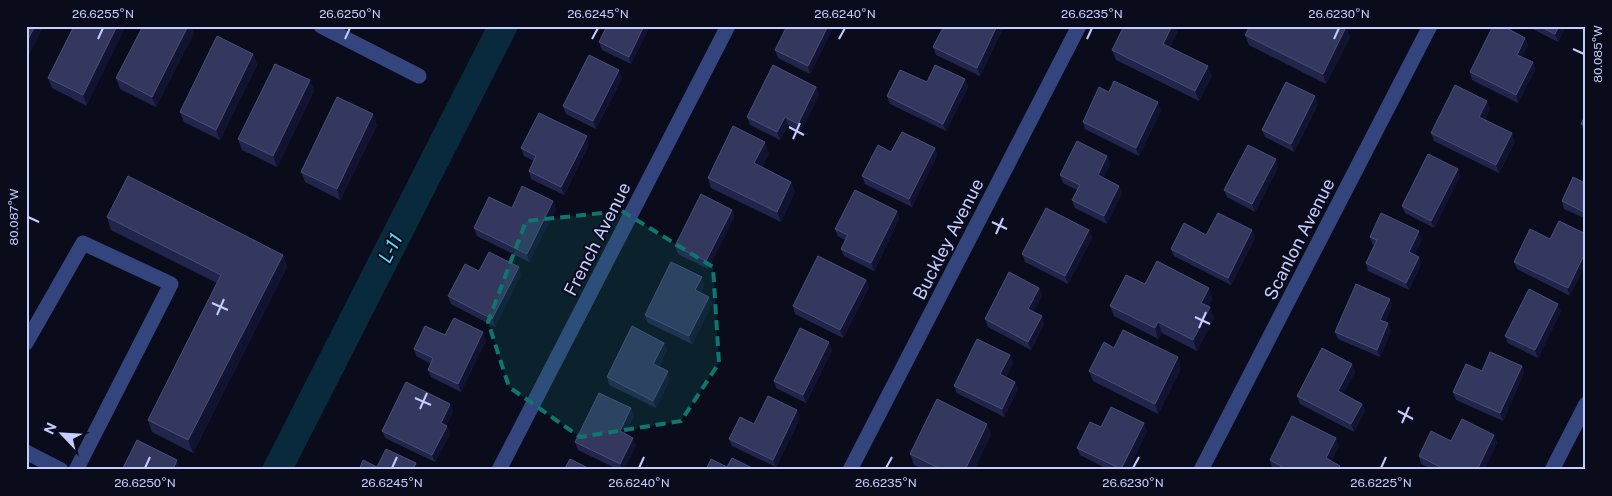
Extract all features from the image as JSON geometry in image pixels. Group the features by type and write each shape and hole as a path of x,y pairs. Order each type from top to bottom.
{"street":[{"path":"322,26 419,76"},
{"name":"French Avenue","path":"499,470 728,26"},
{"name":"Buckley Avenue","path":"850,470 1079,26"},
{"name":"Scanlon Avenue","path":"1201,470 1430,26"},
{"path":"27,339 83,243 171,284 76,470"},
{"path":"1552,470 1586,404"},
{"path":"26,452 60,470"}],"highlighted area":[{"path":"622,211 713,267 719,363 681,421 580,437 509,387 488,322 526,221"}],"building":[{"path":"26,26 35,26 26,43"},
{"path":"74,26 117,26 83,95 48,78"},
{"path":"143,26 188,26 152,97 116,78"},
{"path":"607,26 644,26 629,57 599,42"},
{"path":"787,26 828,26 808,66 775,50"},
{"path":"944,26 997,26 977,68 933,47"},
{"path":"1124,26 1172,26 1163,44 1208,66 1195,91 1112,50"},
{"path":"1250,26 1346,27 1323,74 1245,35"},
{"path":"1493,26 1503,26 1525,38 1517,55 1533,62 1516,95 1470,72"},
{"path":"1539,26 1559,26 1555,34"},
{"path":"217,36 253,54 216,130 180,112"},
{"path":"589,55 619,70 593,121 563,106"},
{"path":"275,64 310,80 273,156 238,139"},
{"path":"773,65 816,87 798,124 785,117 777,132 747,117"},
{"path":"935,65 965,79 943,124 887,96 900,70 927,82"},
{"path":"1114,81 1158,102 1136,148 1083,122 1099,87 1109,92"},
{"path":"1286,82 1315,96 1291,144 1262,130"},
{"path":"1455,85 1487,101 1479,117 1512,133 1496,165 1431,133"},
{"path":"337,97 373,114 337,189 301,172"},
{"path":"539,113 587,136 561,187 529,171 536,156 521,148"},
{"path":"1586,114 1586,126 1581,124"},
{"path":"733,126 765,142 754,163 791,182 777,212 708,178"},
{"path":"902,132 935,148 909,199 862,176 878,145 891,152"},
{"path":"1077,141 1107,156 1098,175 1119,186 1104,216 1072,200 1080,185 1060,175"},
{"path":"1248,145 1276,159 1252,204 1224,190"},
{"path":"1428,154 1458,169 1431,221 1402,206"},
{"path":"128,176 283,255 188,440 148,420 221,275 107,217"},
{"path":"1573,177 1585,183 1586,180 1586,213 1562,201"},
{"path":"522,186 553,201 527,254 474,228 489,197 512,208"},
{"path":"855,190 897,211 871,263 841,249 848,235 835,229"},
{"path":"701,194 732,210 706,261 675,246"},
{"path":"1046,208 1089,230 1065,276 1022,254"},
{"path":"1218,213 1252,230 1228,278 1171,249 1184,223 1206,235"},
{"path":"1381,213 1419,231 1409,252 1419,257 1406,283 1366,263 1377,240 1370,237"},
{"path":"1559,221 1586,234 1586,251 1568,288 1514,262 1530,229 1550,239"},
{"path":"489,252 519,267 492,319 448,296 465,264 479,271"},
{"path":"818,256 866,280 840,330 793,306"},
{"path":"1157,261 1209,288 1201,303 1210,307 1193,340 1158,322 1155,328 1110,306 1126,275 1145,284"},
{"path":"671,262 702,277 695,290 709,297 689,336 645,315"},
{"path":"1009,272 1039,288 1028,309 1042,316 1028,342 985,319"},
{"path":"1356,284 1390,299 1380,320 1388,323 1377,350 1335,332"},
{"path":"1529,289 1558,304 1535,350 1505,336"},
{"path":"454,318 483,332 458,384 428,370 433,358 414,349 425,326 445,335"},
{"path":"632,326 664,343 653,364 668,371 653,401 607,377"},
{"path":"800,328 829,342 803,395 774,381"},
{"path":"1123,330 1178,357 1155,404 1089,371 1104,342 1114,348"},
{"path":"977,339 1010,355 1000,374 1015,382 1002,409 954,386"},
{"path":"1322,348 1352,364 1338,391 1362,404 1351,424 1297,396"},
{"path":"1490,352 1522,366 1500,413 1453,392 1466,364 1482,371"},
{"path":"406,382 450,404 441,423 447,426 432,455 382,431"},
{"path":"599,393 631,408 620,431 633,438 620,464 575,442"},
{"path":"768,396 797,410 773,460 729,439 740,417 754,424"},
{"path":"937,399 987,424 965,470 943,470 910,454"},
{"path":"1111,407 1144,423 1121,469 1077,448 1090,422 1101,427"},
{"path":"1292,416 1336,438 1326,458 1340,466 1337,470 1288,470 1270,460"},
{"path":"1462,419 1494,435 1477,470 1446,470 1419,456 1431,431 1451,441"},
{"path":"137,440 177,460 173,470 122,470"},
{"path":"386,449 416,463 413,470 359,470 363,460 377,467"},
{"path":"732,458 756,470 706,470 711,459 727,467"},
{"path":"570,459 592,470 564,470"}],"waterway":[{"name":"L-11","path":"277,470 503,26"}]}
